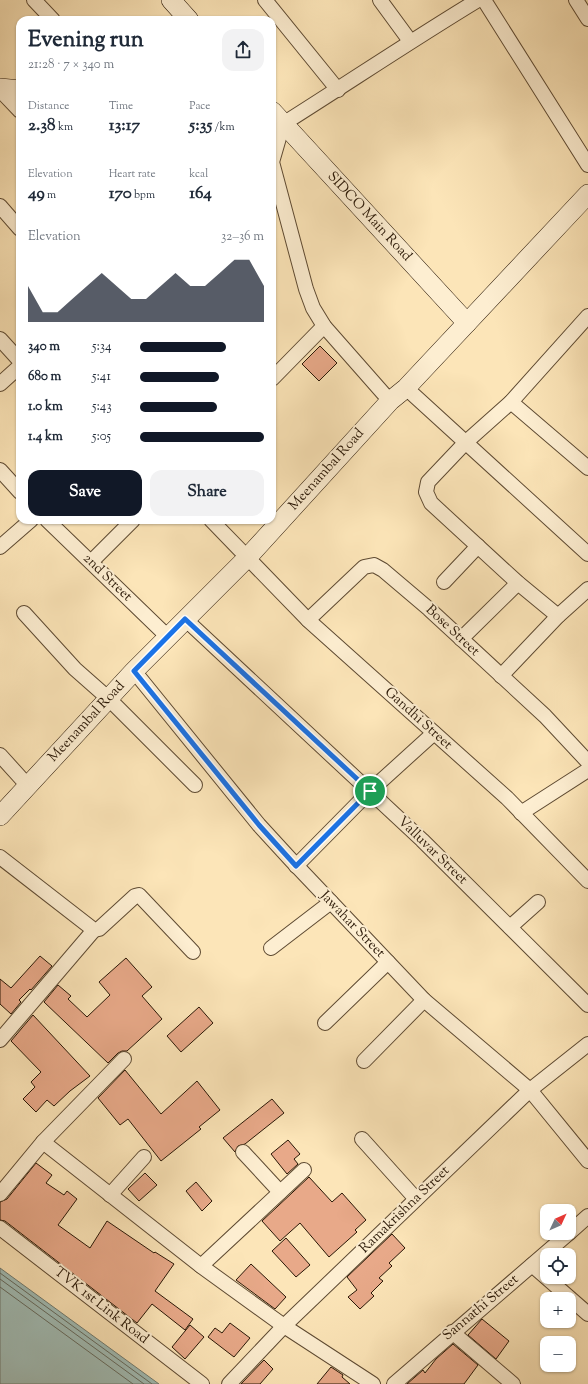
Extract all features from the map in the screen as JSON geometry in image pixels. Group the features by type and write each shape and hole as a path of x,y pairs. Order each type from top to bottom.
{"main road":[{"path":"177,2 186,16"},
{"path":"0,89 16,90"},
{"name":"SIDCO Main Road","path":"276,119 467,323"},
{"name":"Meenambal Road","path":"0,816 109,700 134,671 247,558 390,402 406,388 588,194"}],"street":[{"path":"34,0 49,16"},
{"path":"265,0 338,90"},
{"path":"380,0 410,41"},
{"path":"276,119 338,90 410,41 478,0"},
{"path":"484,0 588,166"},
{"path":"576,0 588,19"},
{"path":"0,89 16,107"},
{"path":"276,177 306,290 313,308 324,326 390,402"},
{"path":"0,206 16,224"},
{"path":"558,616 518,583 431,503 426,492 428,482 465,443 511,402 588,316"},
{"path":"276,375 324,326"},
{"path":"0,339 16,357"},
{"path":"0,384 16,370"},
{"path":"406,388 588,554"},
{"path":"511,402 588,468"},
{"path":"0,470 16,482"},
{"path":"0,547 27,524"},
{"name":"2nd Street","path":"51,524 168,637"},
{"path":"91,562 129,524"},
{"name":"Gandhi Street","path":"215,524 308,620 522,813 588,881"},
{"path":"444,582 478,546"},
{"name":"Bose Street","path":"308,620 364,567 374,565 383,570 545,716 588,762"},
{"path":"461,639 518,583"},
{"path":"501,676 558,616 588,589"},
{"path":"24,612 75,669 109,700 195,785"},
{"name":"Valluvar Street","path":"185,619 422,840 588,1005"},
{"name":"Jawahar Street","path":"134,671 259,825 296,866 424,1000 530,1090 588,1161"},
{"path":"296,866 370,791 434,733"},
{"path":"0,755 28,786"},
{"path":"522,813 588,770"},
{"path":"0,856 94,930"},
{"path":"0,1040 94,930 99,929 135,896 139,895 193,952"},
{"path":"271,948 331,902"},
{"path":"510,928 538,902"},
{"path":"325,1023 388,962"},
{"path":"364,1061 424,1000"},
{"name":"Ramakrishna Street","path":"229,1384 284,1326 530,1090 588,1044"},
{"path":"0,1194 43,1142 124,1059"},
{"path":"362,1139 416,1200"},
{"path":"43,1142 201,1266 284,1326 372,1384"},
{"path":"243,1152 280,1192"},
{"path":"110,1195 144,1157"},
{"path":"201,1266 304,1170"},
{"name":"Sannathi Street","path":"576,1227 588,1216"},
{"name":"TVK 1st Link Road","path":"0,1228 202,1384"},
{"name":"Sannathi Street","path":"394,1384 452,1332 561,1240"},
{"path":"532,1265 588,1314"},
{"path":"452,1332 513,1384"}],"water":[{"path":"0,1268 159,1384 0,1384"}],"building":[{"path":"320,346 337,363 319,381 302,364"},
{"path":"40,956 52,966 31,990 30,989 19,1000 21,1002 11,1014 0,1004 0,979 11,988"},
{"path":"126,958 152,987 142,996 162,1019 127,1051 118,1053 108,1063 44,1002 58,985 71,996 68,999 87,1017 110,995 99,982"},
{"path":"199,1007 213,1023 181,1052 167,1036"},
{"path":"33,1015 90,1076 70,1091 54,1106 47,1100 36,1112 23,1099 35,1087 31,1082 41,1072 11,1041"},
{"path":"125,1070 161,1114 197,1081 220,1110 199,1127 201,1129 161,1161 128,1119 120,1125 98,1098"},
{"path":"272,1099 284,1113 245,1144 238,1146 235,1152 223,1138"},
{"path":"288,1140 300,1154 294,1159 298,1164 287,1174 271,1154"},
{"path":"36,1163 52,1175 46,1183 64,1195 67,1191 77,1199 58,1225 90,1248 107,1221 154,1253 155,1252 174,1264 155,1291 193,1319 185,1330 152,1304 137,1323 5,1221 0,1220 0,1202 7,1199"},
{"path":"145,1173 157,1185 139,1201 128,1189"},
{"path":"309,1177 332,1202 342,1193 366,1220 355,1230 357,1232 329,1257 300,1223 280,1241 262,1221"},
{"path":"196,1182 212,1201 202,1211 186,1191"},
{"path":"392,1234 405,1248 389,1263 392,1266 379,1278 383,1281 371,1293 374,1296 360,1309 348,1297 357,1290 347,1277"},
{"path":"286,1238 310,1265 296,1277 272,1251"},
{"path":"251,1264 286,1297 275,1309 236,1280"},
{"path":"482,1319 509,1341 496,1359 468,1335"},
{"path":"230,1323 250,1338 234,1357 208,1337 215,1328 222,1333"},
{"path":"190,1325 204,1337 185,1359 172,1347"},
{"path":"453,1344 478,1365 464,1384 407,1384 423,1370 425,1373 436,1359"},
{"path":"264,1360 273,1369 260,1384 241,1384"},
{"path":"331,1367 343,1375 342,1377 350,1384 317,1384"}],"route":[{"path":"185,619 370,791 296,866 259,825 134,671 185,619"}]}
